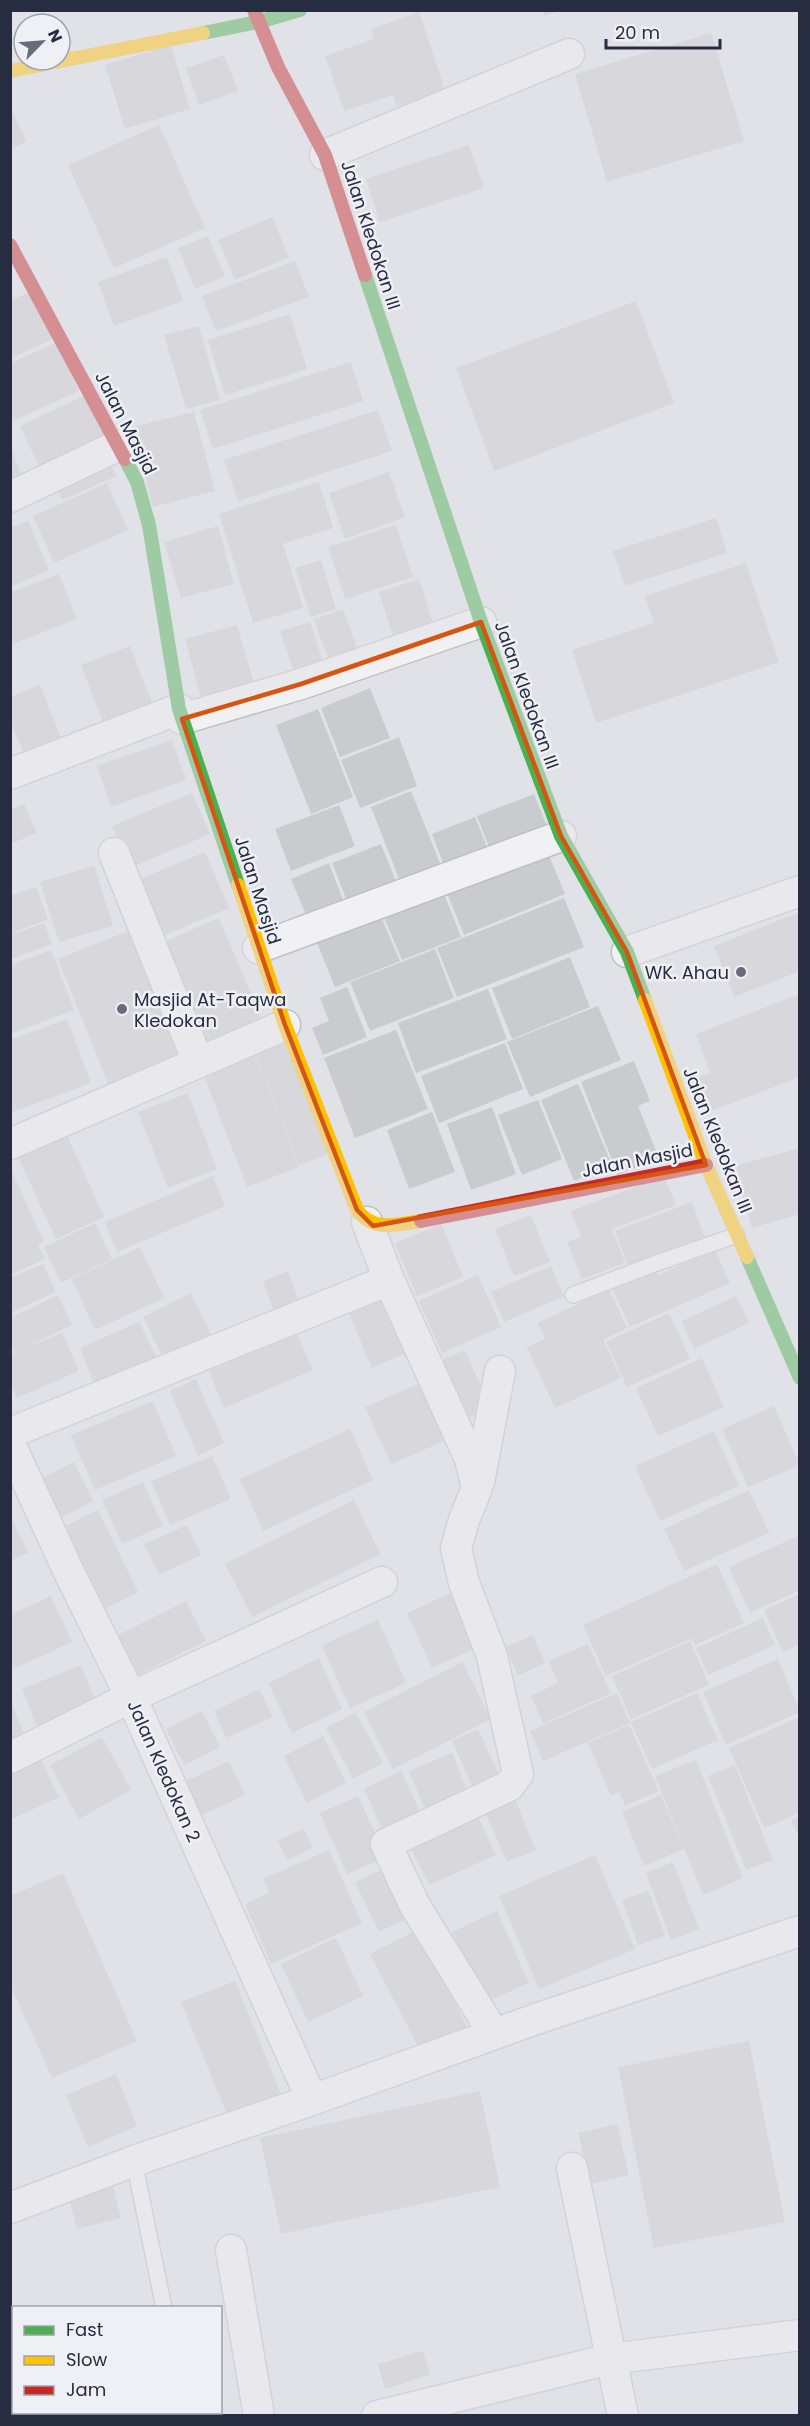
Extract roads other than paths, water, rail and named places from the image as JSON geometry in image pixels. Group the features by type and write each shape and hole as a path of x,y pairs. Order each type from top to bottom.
{"street":[{"path":"10,71 256,16 300,10"},
{"name":"Jalan Kledokan III","path":"256,16 278,67 325,155 481,622 561,836 627,952 706,1165 800,1378"},
{"path":"325,155 569,54"},
{"name":"Jalan Masjid","path":"10,245 120,445 137,482 149,525 181,714 285,1025 357,1210 373,1226 410,1223 706,1165"},
{"path":"10,497 120,445"},
{"path":"10,774 181,714 310,681 481,622"},
{"path":"258,948 561,836"},
{"path":"114,853 198,1062"},
{"path":"627,952 800,891"},
{"path":"10,1144 285,1025"},
{"path":"367,1222 389,1280 461,1439 477,1488"},
{"path":"10,1433 389,1280"},
{"path":"494,2034 414,1904 386,1844 509,1785 518,1774 492,1656 464,1583 456,1548 477,1488 500,1371"},
{"name":"Jalan Kledokan 2","path":"10,1444 130,1697 312,2100"},
{"path":"10,1758 130,1697 382,1582"},
{"path":"10,2208 134,2161 494,2034 800,1931"},
{"path":"572,2168 622,2415"},
{"path":"231,2250 259,2415"},
{"path":"377,2415 610,2358 800,2335"}],"lane":[{"path":"573,1295 654,1263 737,1235"},
{"path":"134,2161 164,2306"}],"place":[{"name":"WK. Ahau","path":"741,972"},
{"name":"Masjid At-Taqwa Kledokan","path":"122,1009"}]}
